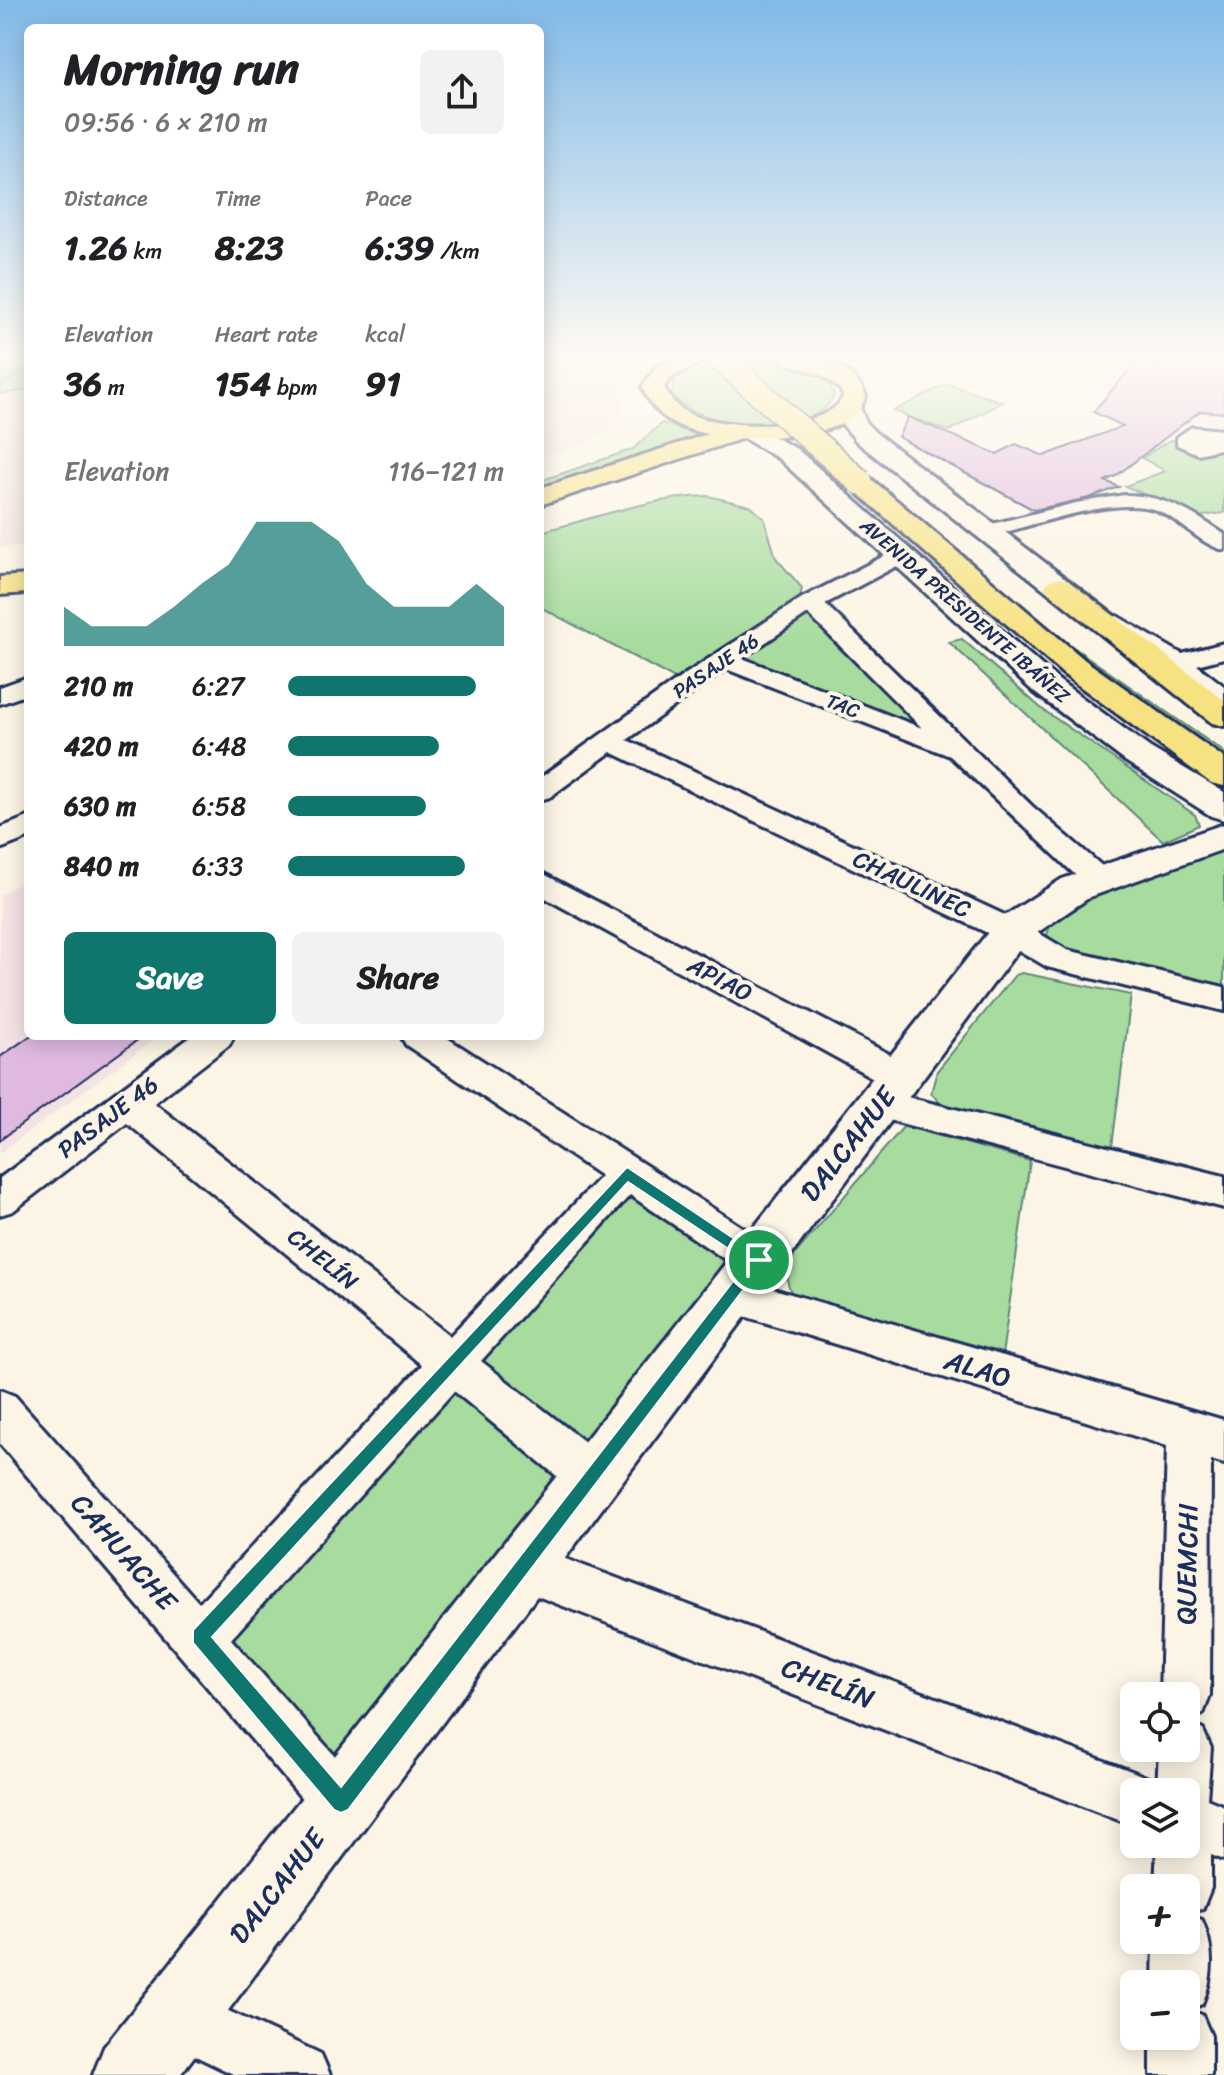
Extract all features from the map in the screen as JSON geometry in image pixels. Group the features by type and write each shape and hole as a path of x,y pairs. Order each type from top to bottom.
{"main road":[{"path":"544,472 600,454"},
{"path":"544,496 677,454"},
{"path":"842,454 1073,632 1224,737"},
{"path":"848,454 874,479"},
{"name":"AVENIDA PRESIDENTE IBÁÑEZ","path":"874,479 1074,667 1224,775"},
{"path":"0,562 24,560"},
{"path":"0,586 24,584"},
{"path":"1059,587 1224,716"}],"street":[{"name":"AVENIDA PRESIDENTE IBÁÑEZ","path":"788,454 1046,686 1137,754 1224,808"},
{"path":"887,454 1059,587 1178,663 1224,698"},
{"path":"987,531 1127,501 1160,504 1224,544"},
{"path":"1194,524 1224,518"},
{"name":"PASAJE 46","path":"544,788 810,603 843,582 900,555"},
{"name":"TAC","path":"810,603 961,753 1098,879"},
{"path":"1178,663 1224,650"},
{"name":"TAC","path":"724,660 961,753"},
{"path":"0,674 24,677"},
{"path":"0,696 24,687"},
{"name":"CHAULINEC","path":"608,741 1011,931 1058,959 1224,999"},
{"path":"0,840 24,828"},
{"name":"DALCAHUE","path":"132,2075 1011,931 1052,902 1098,879 1224,836"},
{"name":"APIAO","path":"544,884 889,1090 1224,1192"},
{"name":"PASAJE 46","path":"0,1199 212,1040"},
{"name":"ALAO","path":"424,1040 627,1173 745,1278 1206,1437"},
{"name":"CHELÍN","path":"128,1103 592,1476"},
{"path":"200,1637 627,1173"},
{"name":"CAHUACHE","path":"0,1411 200,1637 341,1803"},
{"name":"QUEMCHI","path":"1186,1682 1206,1437"},
{"name":"CHELÍN","path":"523,1567 1120,1794"},
{"path":"1200,1824 1224,1833"},
{"path":"177,2016 300,2075"},
{"path":"1181,2050 1181,2075"}],"shaded area":[{"path":"0,454 24,454 24,545 0,547"},
{"path":"24,880 24,1040 154,1040 0,1153 0,895"}],"green space":[{"path":"619,454 644,454 544,489 544,480"},
{"path":"1148,454 1224,454 1224,513 1196,517 1125,486 1165,471 1142,458"},
{"path":"708,496 750,506 764,518 776,558 802,588 800,599 675,679 544,609 544,531 644,504"},
{"path":"811,617 932,736 747,663 746,654 802,618"},
{"path":"1056,635 1224,752 1224,759 1072,651"},
{"path":"962,639 1042,709 1195,815 1199,825 1163,841 949,642"},
{"path":"1224,849 1224,989 1101,962 1058,944 1047,935 1052,919 1073,904"},
{"path":"1022,973 1131,995 1112,1147 942,1105 931,1093 937,1071 1015,975"},
{"path":"904,1126 1030,1161 1002,1355 791,1292 788,1272 796,1253"},
{"path":"626,1183 743,1262 343,1775 212,1635"}],"building":[{"path":"929,454 1039,454 1145,454 1105,481 1119,487 1089,498 1034,510"},
{"path":"24,1040 138,1040 0,1140 0,1057"}],"route":[{"path":"627,1173 759,1260 341,1803 200,1637 627,1173"}]}
